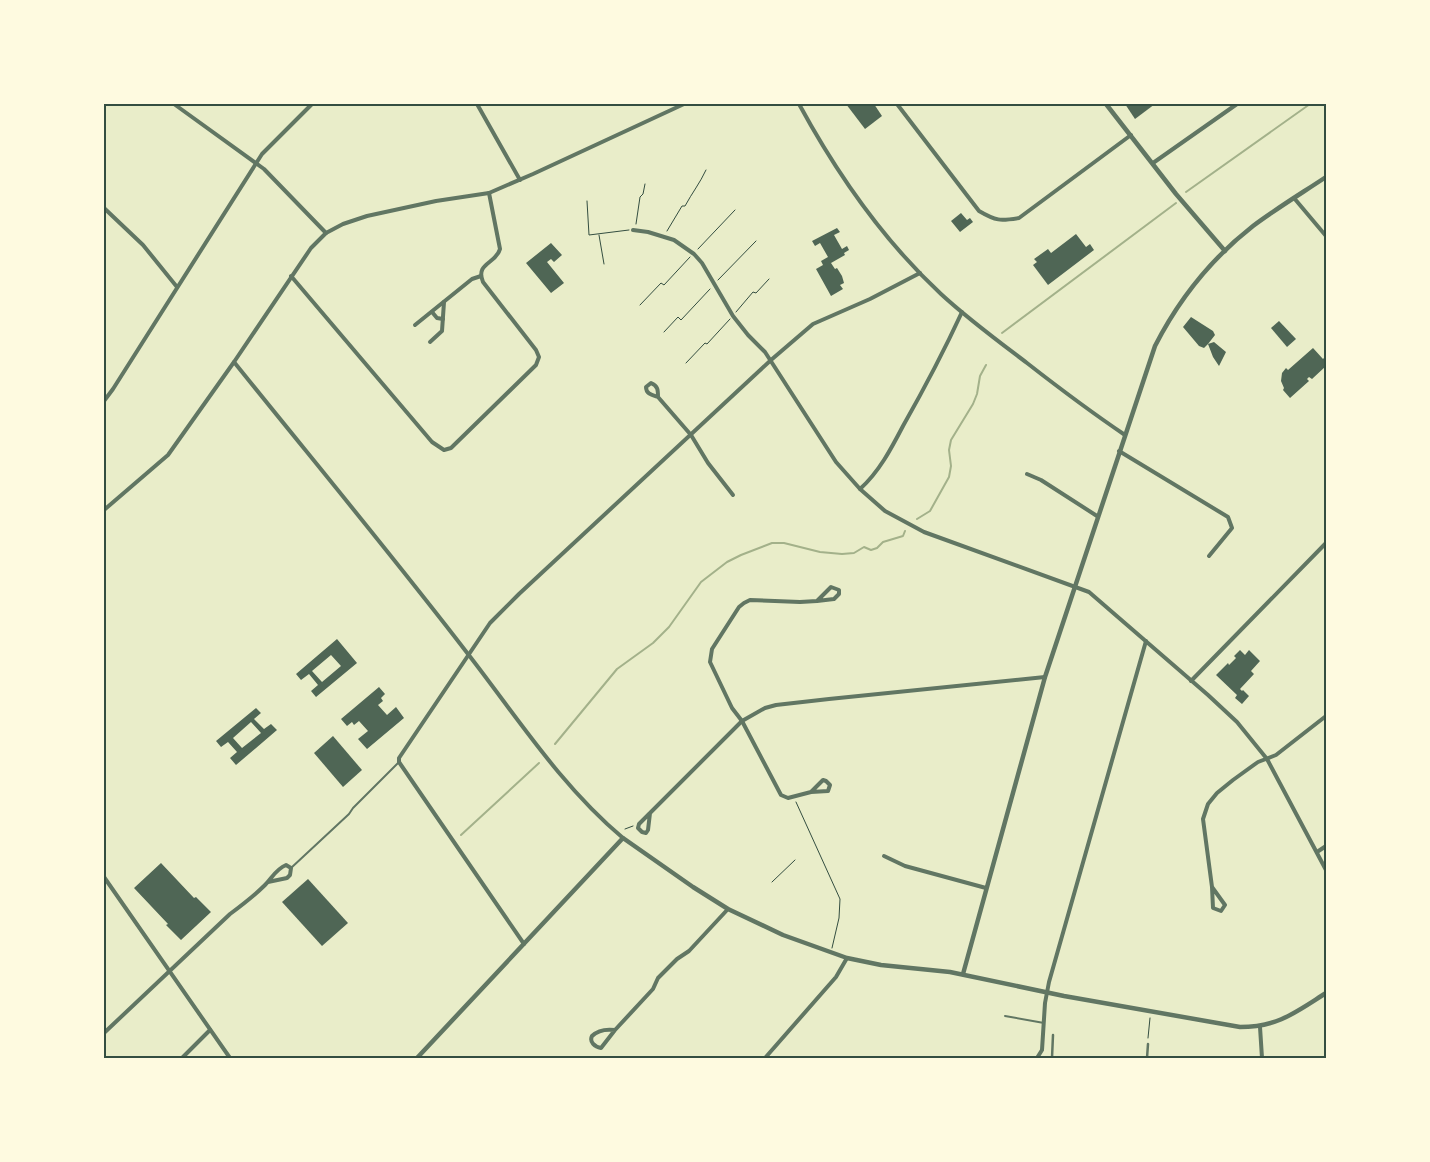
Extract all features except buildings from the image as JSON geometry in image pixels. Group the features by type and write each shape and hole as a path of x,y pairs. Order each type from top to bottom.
{"street":[{"path":"174,104 264,169 326,233"},
{"path":"104,401 262,154 312,104"},
{"path":"477,104 520,180"},
{"path":"104,510 168,455 234,362 291,276 311,248 326,233 343,224 367,216 436,201 489,193 684,104"},
{"path":"799,104 825,150 855,195 890,240 920,273 962,312 1005,347 1124,435"},
{"path":"897,104 979,211 1000,221 1019,218 1131,135"},
{"path":"1106,104 1181,200 1225,251"},
{"path":"1153,163 1237,104"},
{"path":"963,974 1045,677 1150,358 1162,332 1179,303 1225,251 1252,227 1326,177"},
{"path":"291,276 432,442 444,450 451,448 536,365 539,357 536,350 483,282 481,276 483,268 496,257 500,250 489,193"},
{"path":"1294,198 1326,236"},
{"path":"104,208 143,245 177,287"},
{"path":"634,230 664,236 674,240 694,254 706,268 733,316 771,360 836,462 860,489 885,511 924,532 1089,592 1237,722 1267,759 1326,870"},
{"path":"524,944 398,762 468,653 499,612 771,360 813,324 870,299 920,273"},
{"path":"415,325 472,279 481,276"},
{"path":"430,342 442,331 444,302"},
{"path":"432,312 437,318 443,319"},
{"path":"860,489 873,478 891,448 946,347 962,312"},
{"path":"234,362 468,653 543,754 580,797 623,838 693,887 728,908 783,935 846,958 882,965 963,974 1047,992 1229,1026 1260,1027 1290,1017 1326,993"},
{"path":"658,397 690,435 708,463 733,495"},
{"path":"1119,451 1228,517 1232,528 1209,556"},
{"path":"1027,474 1041,480 1098,516"},
{"path":"1191,681 1326,543"},
{"path":"811,792 823,780 830,785 828,791 811,792 788,798 781,795 742,721 732,708 710,662 712,649 744,602 750,600 800,602 817,601 834,599 839,594 838,590 831,587 817,601"},
{"path":"1037,1058 1042,1050 1047,992 1146,642"},
{"path":"650,813 647,832 644,833 638,828 639,824 720,741 742,721 756,712 776,706 1045,677"},
{"path":"1212,887 1225,904 1220,911 1213,908 1212,887 1202,819 1204,811 1217,793 1258,762 1276,755 1326,716"},
{"path":"416,1058 623,838"},
{"path":"1317,852 1326,846"},
{"path":"884,856 905,866 986,888"},
{"path":"104,1033 230,914 268,882 282,866 291,868 290,875 287,878 268,882"},
{"path":"104,877 230,1058"},
{"path":"615,1030 608,1029 597,1032 592,1036 592,1042 597,1048 601,1048 653,989 658,978 677,959 689,951 728,908"},
{"path":"765,1058 836,977 846,958"},
{"path":"1260,1027 1262,1058"},
{"path":"182,1058 210,1030"},
{"path":"1052,1058 1053,1034"},
{"path":"1147,1058 1148,1044"}],"lane":[{"path":"291,868 349,814 398,762"},
{"path":"1005,1016 1044,1023"}],"path":[{"path":"664,236 682,206 685,206 695,186 700,184 706,170"},
{"path":"587,201 590,235 634,230 640,197 643,194 645,184"},
{"path":"640,305 661,283 664,285 735,210"},
{"path":"599,235 604,264"},
{"path":"664,332 678,318 681,320 756,241"},
{"path":"686,363 704,343 707,344 753,292 756,293 769,280"},
{"path":"794,797 840,899 839,918 830,952"},
{"path":"624,829 639,824"},
{"path":"772,882 795,860"},
{"path":"1148,1044 1150,1011"}],"waterway":[{"path":"1186,192 1310,104"},
{"path":"1002,333 1176,203"},
{"path":"917,519 930,511 949,477 951,440 973,404 980,376 986,365"},
{"path":"555,744 617,669 653,643 669,627 701,582 727,562 772,543 784,543 820,552 854,553 864,547 871,550 877,548 883,542 903,536 905,531"},
{"path":"461,835 539,763"}]}
